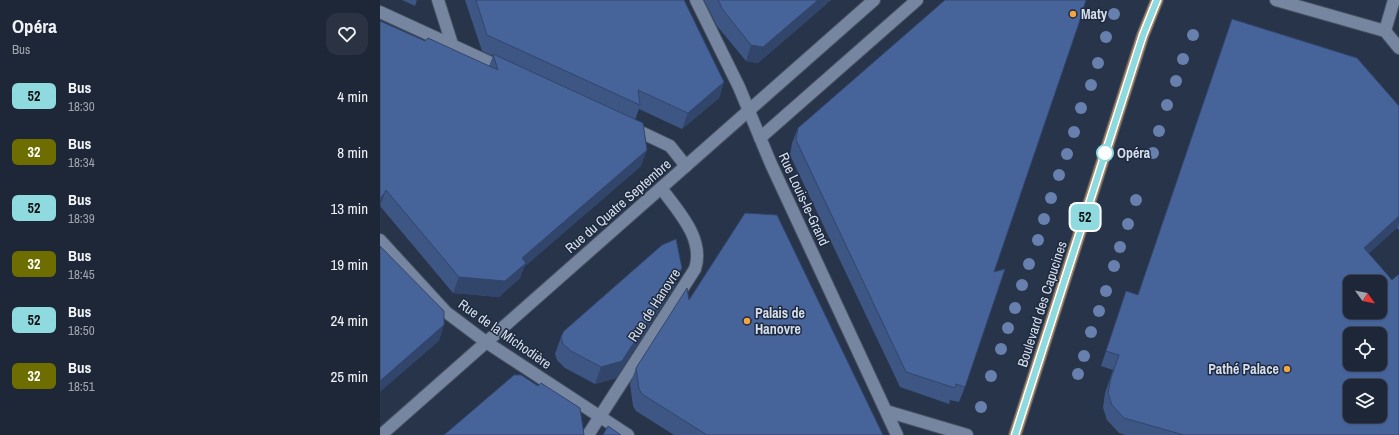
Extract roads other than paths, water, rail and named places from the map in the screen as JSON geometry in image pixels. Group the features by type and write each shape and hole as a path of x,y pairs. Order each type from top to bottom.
{"main road":[{"name":"Boulevard des Capucines","path":"1015,435 1143,35 1157,0"}],"street":[{"path":"438,0 452,44"},
{"name":"Rue Louis-le-Grand","path":"696,0 739,87 760,138 886,410 896,435"},
{"name":"Rue du Quatre Septembre","path":"381,435 874,0"},
{"path":"760,138 917,0"},
{"path":"1276,0 1385,31 1399,48"},
{"path":"1385,31 1394,0"},
{"path":"380,12 512,73"},
{"path":"620,123 670,146 686,166"},
{"name":"Rue de Hanovre","path":"588,435 695,269 698,260 696,245 690,229 661,188"},
{"name":"Rue de la Michodière","path":"380,240 446,312 486,342 628,435"},
{"path":"886,410 967,435"}],"place":[{"name":"Maty","path":"1073,14"},
{"name":"Opéra","path":"1105,153"},
{"name":"Palais de Hanovre","path":"747,321"},
{"name":"Pathé Palace","path":"1287,369"}]}
